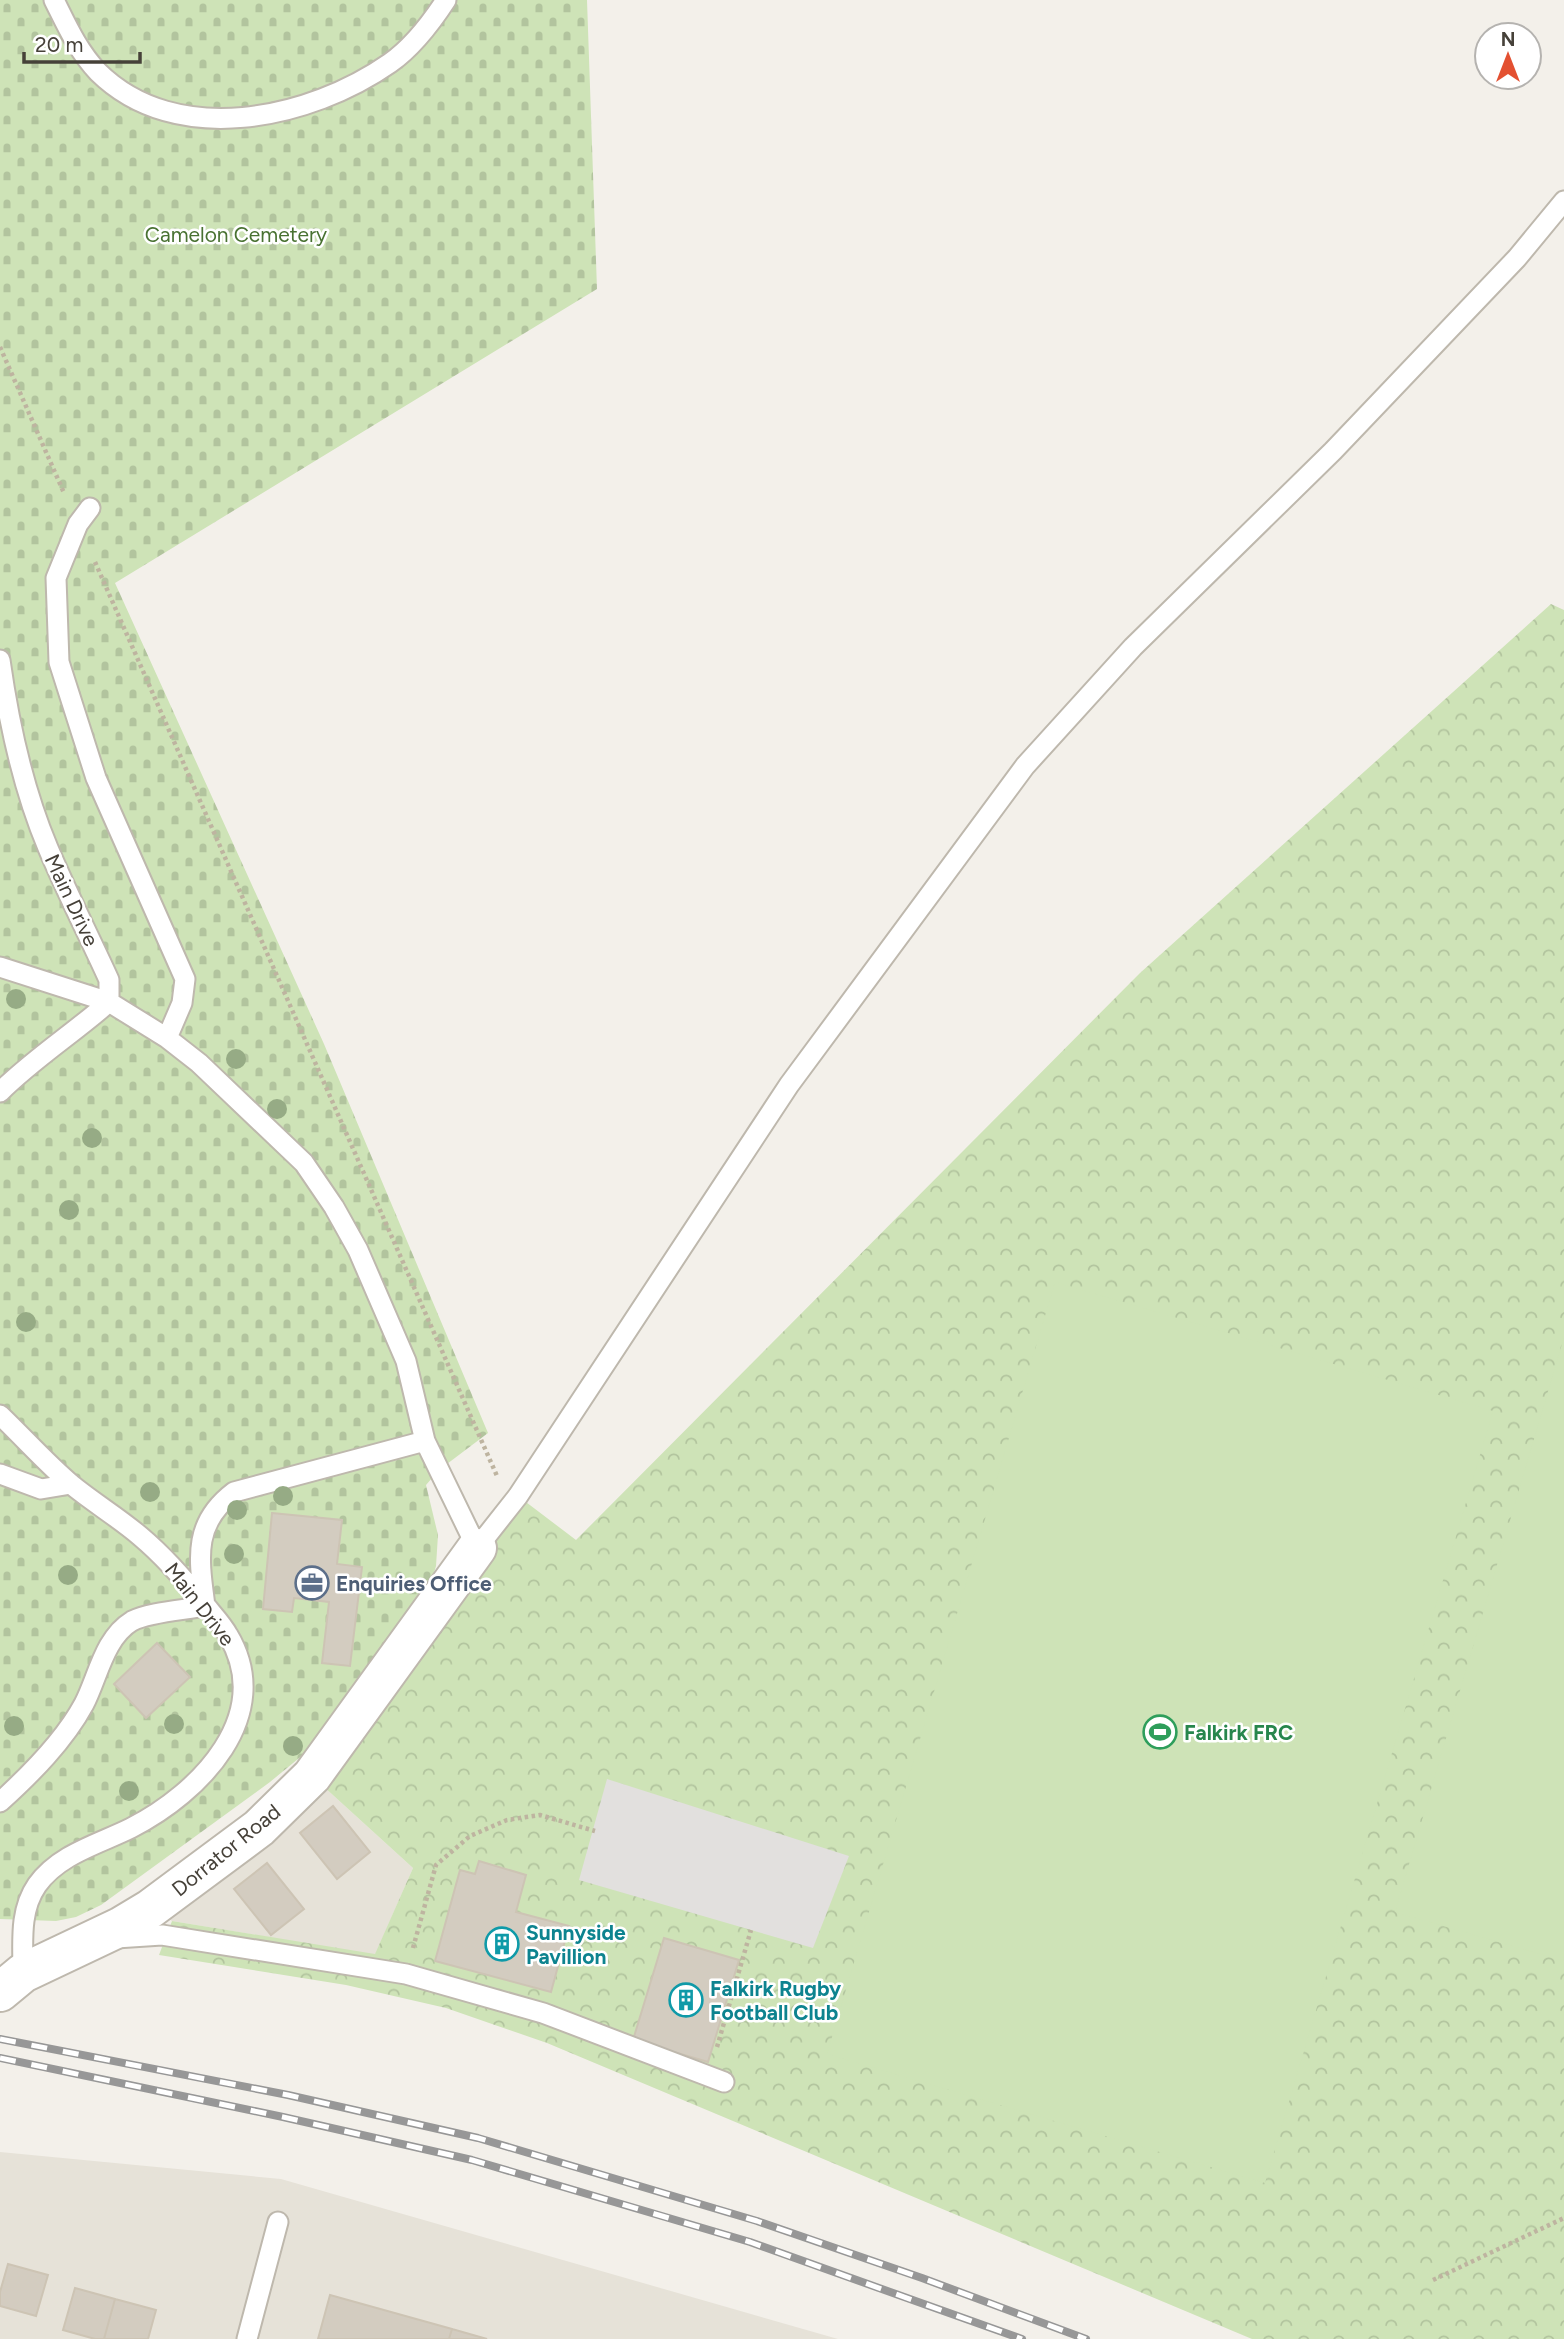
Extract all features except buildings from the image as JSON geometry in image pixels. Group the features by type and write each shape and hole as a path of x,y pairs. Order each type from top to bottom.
{"street":[{"name":"Dorrator Road","path":"12,1982 150,1909 260,1828 312,1776 477,1548"}],"lane":[{"path":"54,0 76,46 99,73 147,104 212,119 284,111 353,86 391,62 425,30 446,0"},
{"path":"0,967 109,1002 167,1038 199,1063 304,1163 334,1207 358,1250 406,1361 425,1441 477,1548 510,1506 789,1085 1025,766 1133,647 1342,442 1517,258 1564,201"},
{"path":"90,508 78,524 56,578 59,662 96,778 185,979 182,1003 167,1038"},
{"name":"Main Drive","path":"0,660 6,703 22,771 47,847 109,980 109,1002"},
{"path":"0,1092 109,1002"},
{"name":"Main Drive","path":"0,1415 71,1484 140,1536 177,1570 228,1634 240,1661 243,1687 240,1714 228,1744 195,1783 133,1827 80,1852 52,1869 37,1886 23,1920 12,1982"},
{"path":"0,1802 29,1776 84,1704 97,1668 116,1637 132,1622 155,1614 205,1605 200,1561 202,1541 205,1526 220,1503 234,1492 425,1441"},
{"path":"0,1474 41,1489 71,1484"},
{"path":"94,1939 162,1936 406,1974 543,2013 716,2080"},
{"path":"247,2339 278,2222"}],"path":[{"path":"0,347 510,1506"},
{"path":"406,1974 436,1865 470,1836 507,1820 540,1815 595,1830"},
{"path":"716,2080 751,1930"},
{"path":"1433,2280 1564,2218"}],"shaded area":[{"path":"312,1776 413,1868 375,1955 172,1921 150,1909"},
{"path":"607,1779 849,1856 813,1948 579,1880"},
{"path":"0,2152 281,2179 838,2339 0,2339"}],"green space":[{"name":"Camelon Cemetery","path":"0,0 587,0 597,289 115,583 324,1044 488,1433 439,1470 426,1485 438,1535 436,1566 427,1597 357,1696 304,1754 270,1782 101,1905 76,1917 56,1921 0,1919"},
{"path":"1551,604 1564,610 1564,2339 1252,2339 547,2043 446,2008 346,1985 159,1955 172,1921 375,1954 413,1868 312,1776 518,1496 576,1540 1140,973"},
{"name":"Falkirk FRC","path":"1055,1282 1493,1411 1265,2183 827,2054"},
{"path":"1564,1337 1564,1961 1395,1912"}],"railway":[{"path":"0,2039 288,2095 478,2138 757,2221 1086,2339"},
{"path":"0,2058 283,2117 472,2160 750,2242 1022,2339"}],"place":[{"name":"Enquiries Office","path":"312,1583"},
{"name":"Falkirk FRC","path":"1160,1732"},
{"name":"Sunnyside Pavillion","path":"502,1944"},
{"name":"Falkirk Rugby Football Club","path":"686,2000"}]}
